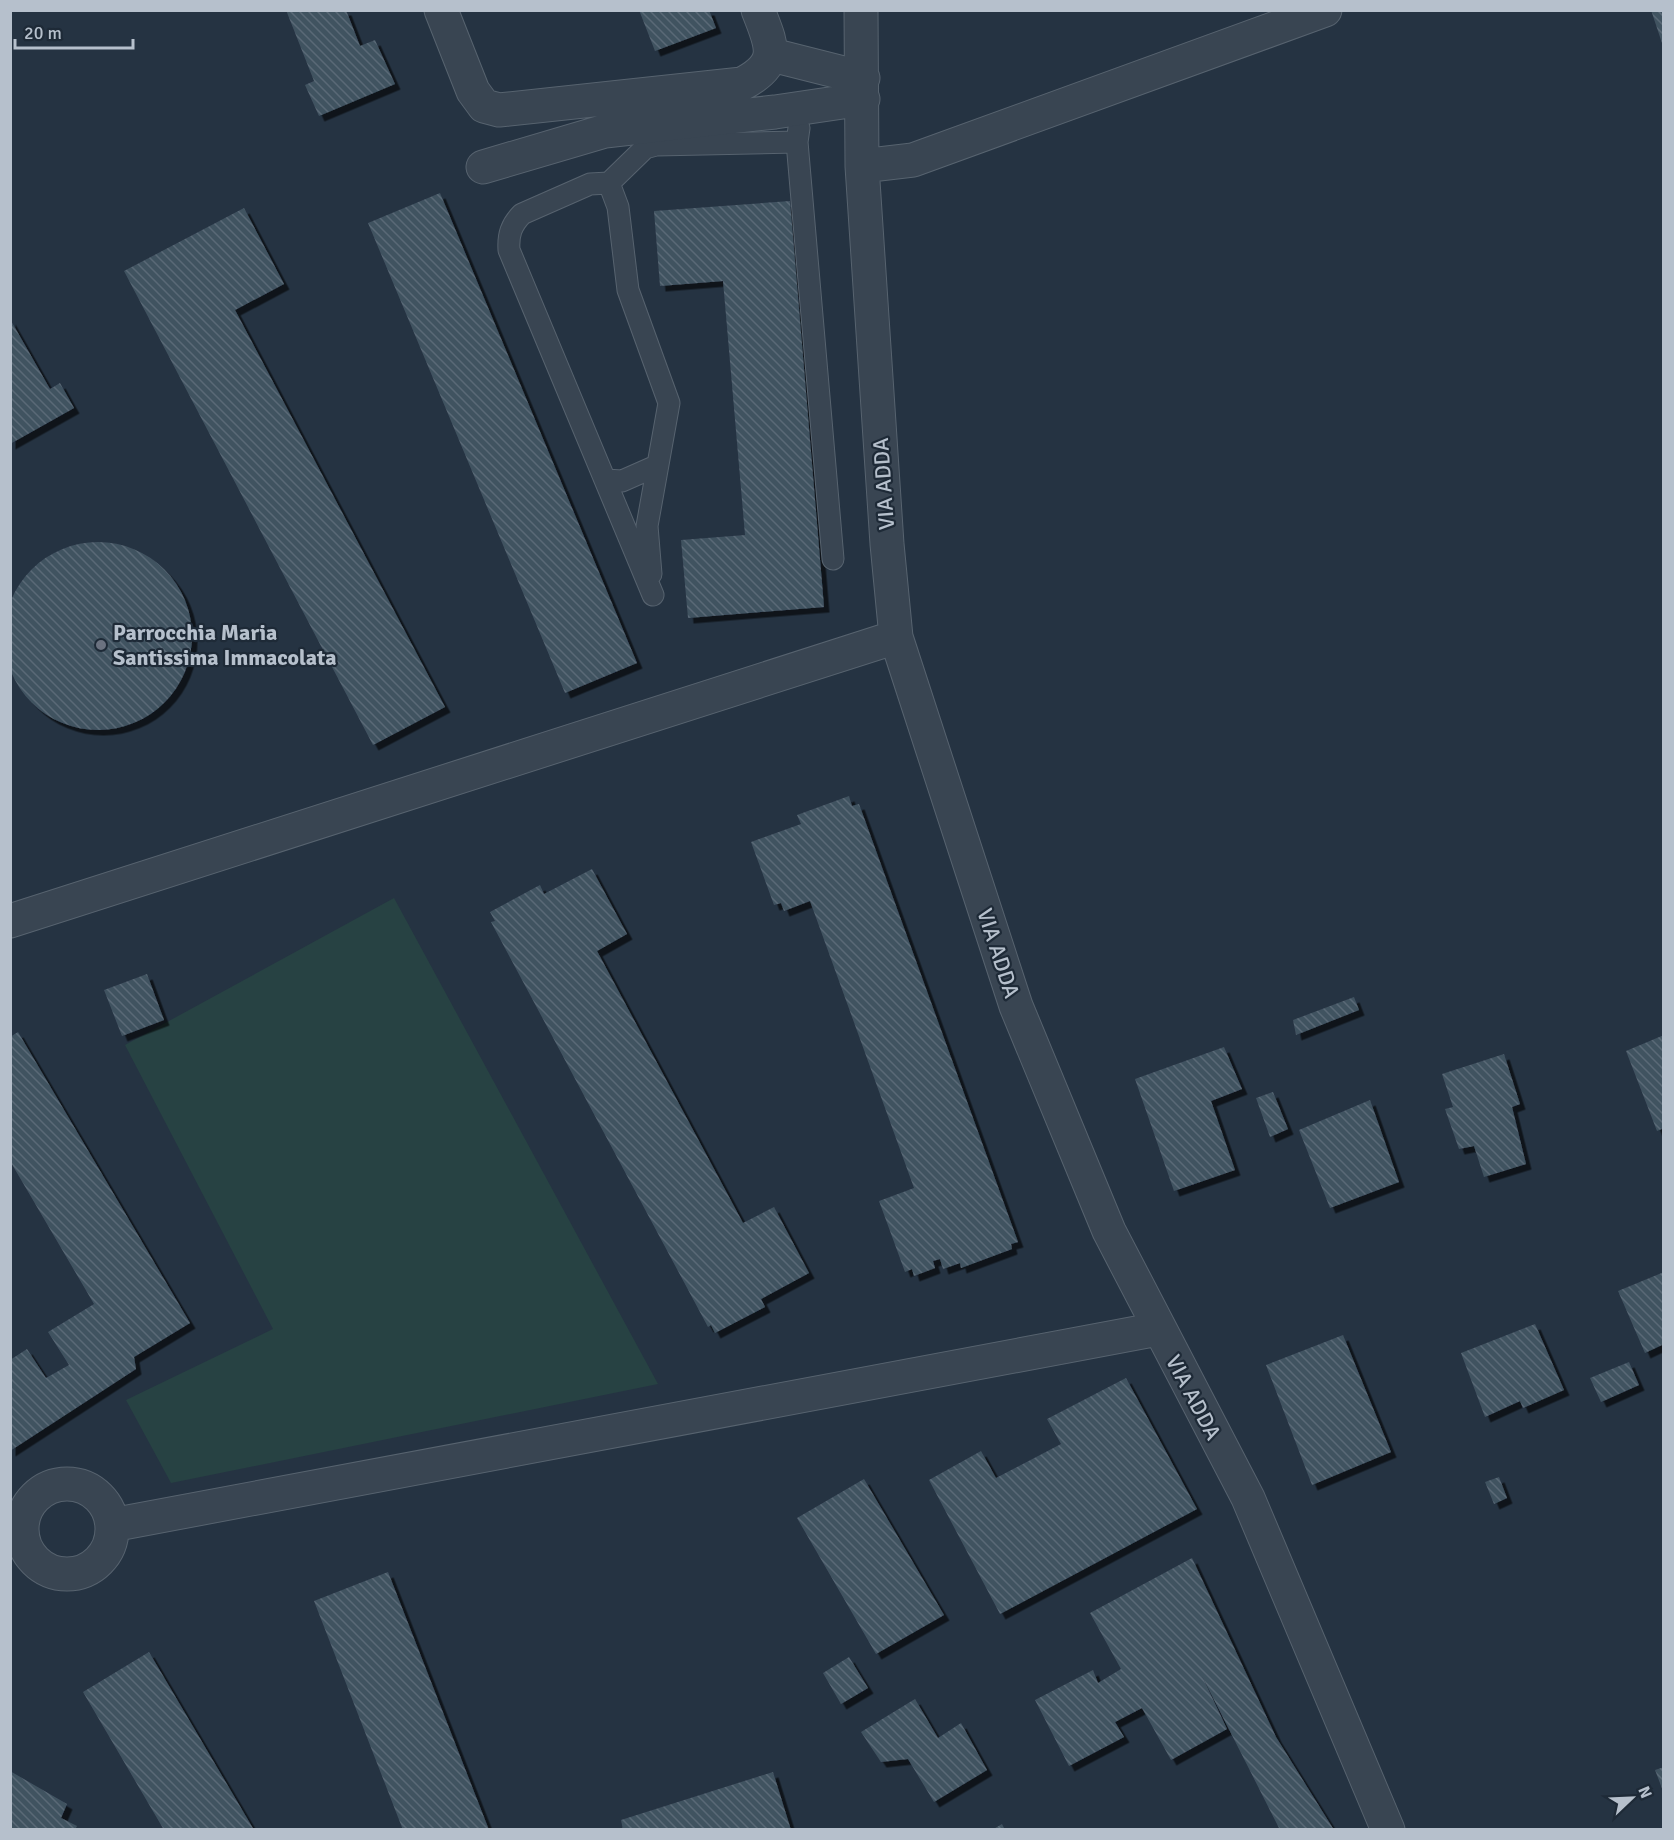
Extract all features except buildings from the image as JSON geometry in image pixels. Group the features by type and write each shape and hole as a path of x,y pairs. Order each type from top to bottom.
{"street":[{"path":"441,10 473,91 484,106 499,110 742,84 755,77 768,64 771,55 771,42 758,10"},
{"name":"VIA ADDA","path":"861,10 862,166 887,544 896,637 1017,1006 1109,1231 1248,1498 1388,1830"},
{"path":"862,166 913,160 1325,10"},
{"path":"771,55 863,88"},
{"path":"483,167 605,131 810,107 863,88"},
{"path":"10,921 896,637"},
{"path":"112,1525 1158,1329"}],"lane":[{"path":"810,107 799,124 797,142 833,559"},
{"path":"609,183 618,207 628,290 669,403 647,526 653,595 509,250 508,238 514,222 522,214 590,184 609,183 645,148 656,145 797,142"},
{"path":"605,480 622,481 656,466"}],"green space":[{"path":"394,898 658,1384 171,1483 126,1400 273,1329 125,1045"}],"place":[{"name":"Parrocchia Maria Santissima Immacolata","path":"101,645"}]}
